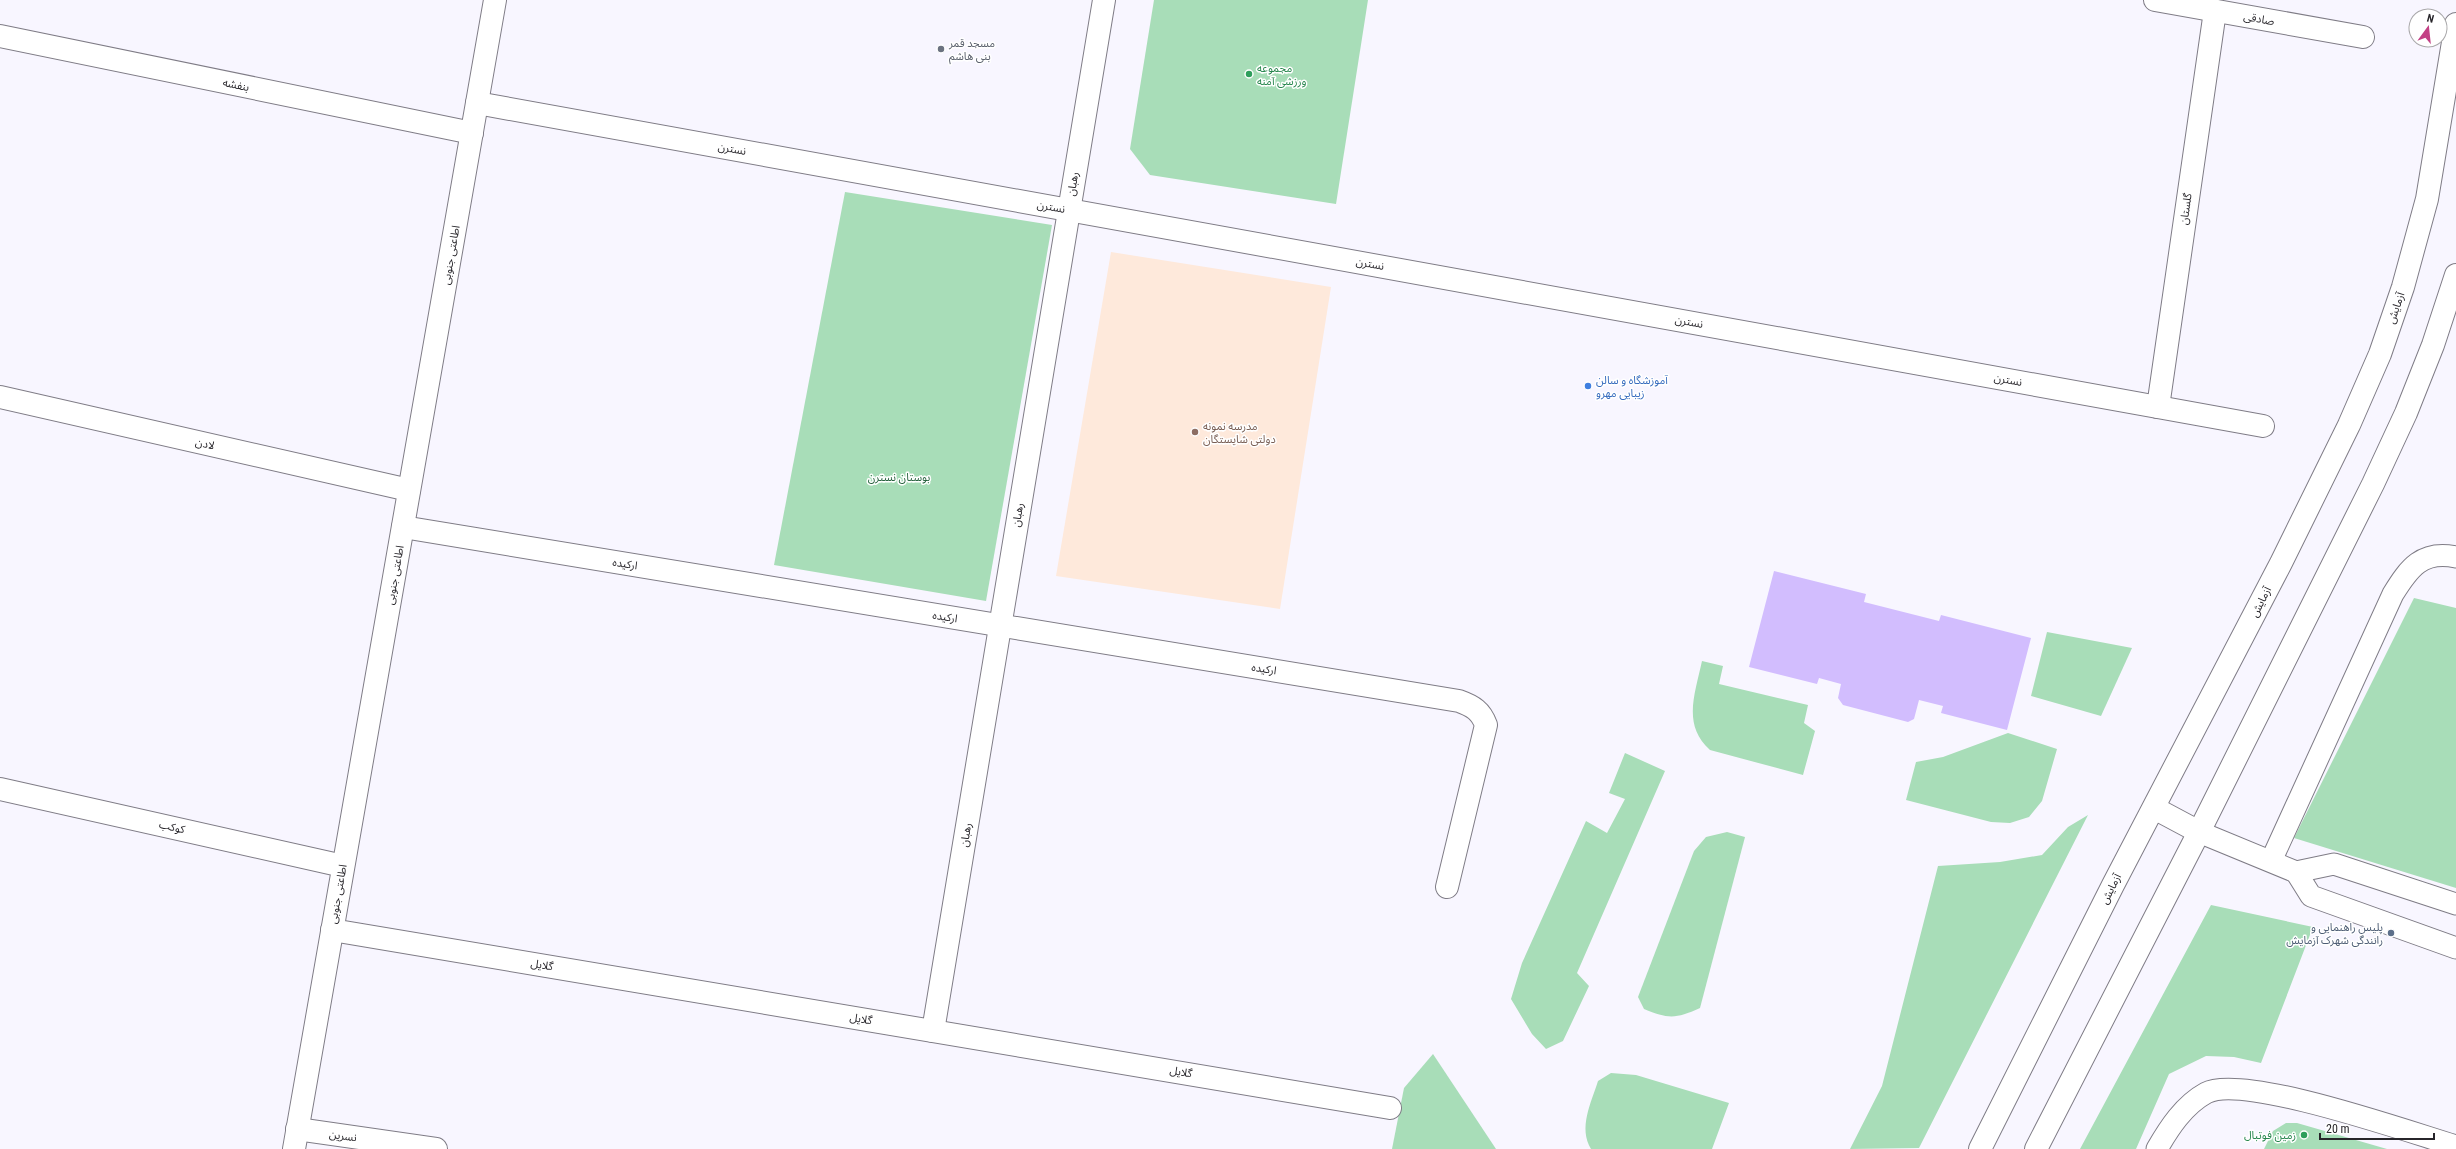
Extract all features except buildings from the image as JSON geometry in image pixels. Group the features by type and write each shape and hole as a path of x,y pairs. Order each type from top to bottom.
{"street":[{"name":"اطاعتی جنوبی","path":"295,1139 495,0"},
{"name":"رهبان","path":"933,1031 1104,0"},
{"name":"صادقی","path":"2155,0 2363,37"},
{"name":"گلستان","path":"2158,407 2215,11"},
{"name":"آزمایش","path":"1980,1149 2281,563 2349,425 2380,354 2403,286 2427,199 2456,24"},
{"name":"بنفشه","path":"0,36 472,133"},
{"name":"نسترن","path":"477,103 2263,426"},
{"path":"2036,1149 2199,832 2373,484 2406,413 2433,345 2456,275"},
{"name":"لادن","path":"0,397 409,490"},
{"name":"ارکیده","path":"403,527 1459,701 1473,706 1482,715 1486,725 1485,736 1447,887"},
{"name":"کوکب","path":"0,789 343,866"},
{"path":"2154,808 2199,832"},
{"name":"گلایل","path":"332,930 1390,1108"},
{"name":"نسرین","path":"295,1139 436,1149"}],"lane":[{"path":"2271,861 2393,594 2405,574 2419,561 2433,555 2455,553"},
{"path":"2199,832 2296,872 2311,896 2456,948"},
{"path":"2296,872 2334,864 2456,904"},
{"path":"2157,1149 2184,1110 2207,1092 2232,1089 2263,1090 2302,1100 2456,1146"}],"shaded area":[{"name":"مدرسه نمونه دولتی شایستگان","path":"1111,252 1331,287 1280,609 1056,576"}],"green space":[{"name":"مجموعه ورزشی آمنه","path":"1154,0 1368,0 1336,204 1150,175 1130,149"},
{"name":"بوستان نسترن","path":"845,192 1052,225 986,601 774,565"},
{"path":"2414,598 2456,608 2456,888 2294,838"},
{"path":"2047,632 2132,648 2101,716 2031,696"},
{"path":"1702,661 1723,666 1719,684 1808,705 1804,723 1815,731 1803,775 1710,750 1701,740 1693,720 1693,708"},
{"path":"2008,733 2057,749 2042,801 2029,817 2010,823 1991,822 1906,800 1916,762 1943,757"},
{"path":"1625,753 1665,771 1577,973 1589,986 1563,1041 1546,1049 1532,1034 1511,999 1522,963 1586,821 1607,833 1625,799 1609,793"},
{"path":"2088,815 1919,1148 1850,1149 1882,1086 1938,866 2000,862 2042,855 2068,827"},
{"path":"1727,832 1745,837 1700,1008 1678,1016 1660,1015 1644,1009 1638,997 1694,851 1706,837"},
{"path":"2211,905 2313,927 2261,1063 2234,1057 2206,1056 2169,1074 2136,1149 2080,1149"},
{"path":"1433,1054 1496,1149 1392,1149 1404,1088"},
{"path":"1611,1073 1636,1075 1729,1103 1712,1149 1591,1149 1587,1141 1586,1133 1589,1107 1598,1081"},
{"name":"زمین فوتبال","path":"2286,1123 2297,1123 2387,1149 2264,1149 2273,1131"}],"place":[{"name":"مسجد قمر بنی هاشم","path":"941,49"},
{"name":"مجموعه ورزشی آمنه","path":"1249,74"},
{"name":"آموزشگاه و سالن زیبایی مهرو","path":"1588,386"},
{"name":"مدرسه نمونه دولتی شایستگان","path":"1195,432"},
{"name":"پلیس راهنمایی و رانندگی شهرک آزمایش","path":"2391,933"},
{"name":"زمین فوتبال","path":"2304,1135"}]}
